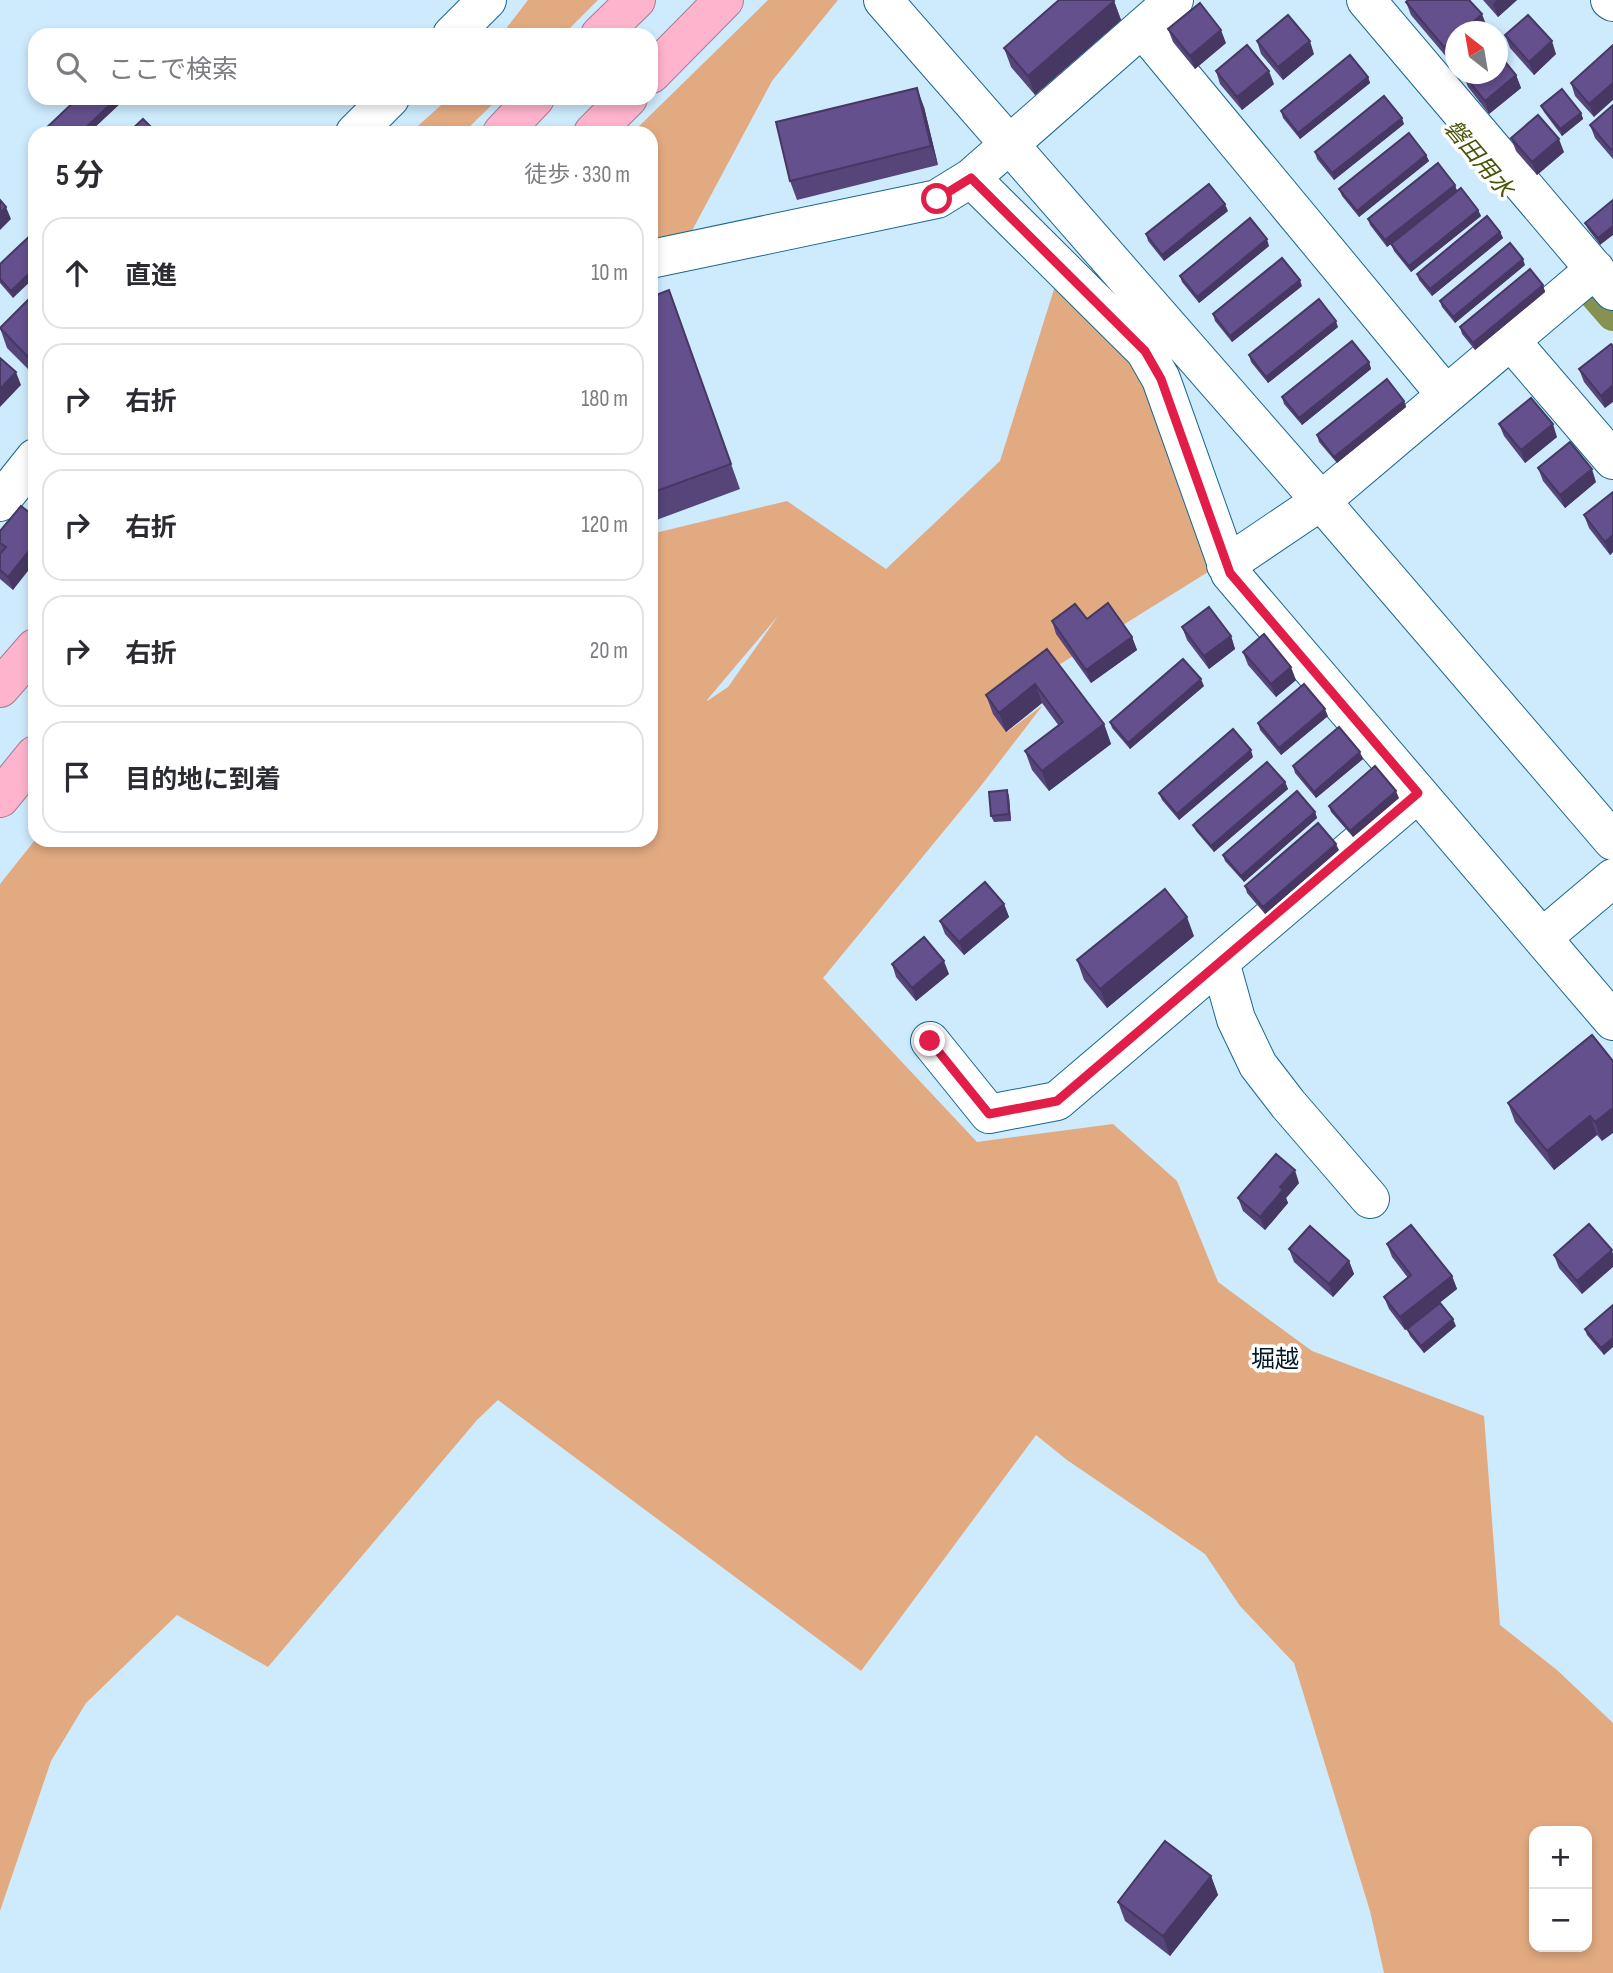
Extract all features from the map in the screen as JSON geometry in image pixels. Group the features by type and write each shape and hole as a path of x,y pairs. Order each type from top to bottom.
{"highway":[{"path":"607,28 636,0"},
{"path":"658,67 724,0"},
{"path":"509,126 529,105"},
{"path":"600,126 621,105"},
{"path":"0,688 28,656"},
{"path":"0,798 28,764"}],"street":[{"path":"459,28 486,0"},
{"path":"883,0 1321,501 1613,841"},
{"path":"658,258 937,199 971,178 1174,0"},
{"path":"1226,565 1321,501 1510,340 1604,280 1366,0"},
{"path":"1142,28 1447,395"},
{"path":"362,126 383,105"},
{"path":"971,178 1145,351 1161,379 1230,573 1613,1021"},
{"path":"1510,340 1613,460"},
{"path":"0,502 28,467"},
{"path":"930,1041 989,1114 1057,1101 1418,793"},
{"path":"1542,938 1613,878"},
{"path":"1220,962 1236,1019 1258,1065 1370,1199"}],"shaded area":[{"path":"528,0 598,0 570,28 506,28"},
{"path":"768,0 838,0 772,81 680,253 658,267 658,126 639,126"},
{"path":"441,105 492,105 470,126 418,126"},
{"path":"1061,267 1125,331 1216,567 1054,668 1007,732 1043,705 980,787 823,978 977,1142 1113,1124 1177,1181 1218,1282 1312,1351 1484,1416 1500,1625 1557,1670 1613,1723 1613,1973 1384,1973 1370,1911 1294,1663 1240,1606 1205,1554 1067,1460 1036,1435 861,1671 498,1400 477,1420 268,1667 177,1615 86,1703 51,1761 0,1911 0,884 29,847 658,847 658,532 787,501 886,569 1000,461","holes":["778,616 728,687 707,700"]}],"building":[{"path":"1059,0 1114,1 1028,76 1004,48"},
{"path":"1469,0 1482,14 1474,21 1445,21 1444,47 1406,2"},
{"path":"1200,3 1221,30 1190,56 1168,29"},
{"path":"1288,15 1310,41 1278,67 1257,41"},
{"path":"1528,15 1552,41 1529,62 1508,38 1508,32"},
{"path":"1247,45 1269,71 1237,97 1216,71"},
{"path":"1613,45 1613,83 1589,104 1571,83"},
{"path":"1350,55 1368,77 1298,133 1281,111"},
{"path":"1508,65 1516,75 1508,82"},
{"path":"1471,84 1505,84 1485,101"},
{"path":"917,88 931,146 790,181 776,122"},
{"path":"1562,89 1581,113 1560,129 1541,106"},
{"path":"1384,96 1402,118 1332,173 1315,152"},
{"path":"71,105 110,105 87,126 48,126"},
{"path":"1613,105 1613,148 1611,150 1590,125"},
{"path":"1538,115 1559,139 1532,162 1511,138"},
{"path":"143,119 150,126 136,126"},
{"path":"1409,133 1426,155 1357,211 1339,189"},
{"path":"1438,163 1455,185 1385,240 1368,219"},
{"path":"1209,184 1225,204 1162,255 1146,234"},
{"path":"1461,188 1478,210 1409,266 1391,244"},
{"path":"0,200 6,207 0,213"},
{"path":"1613,200 1613,226 1598,238 1585,223"},
{"path":"1487,216 1500,232 1430,289 1417,274"},
{"path":"1250,218 1267,239 1197,297 1180,276"},
{"path":"28,238 28,275 11,291 0,279 0,264"},
{"path":"1510,243 1523,259 1453,317 1440,301"},
{"path":"1282,258 1300,280 1230,336 1213,314"},
{"path":"1530,269 1543,285 1473,343 1460,327"},
{"path":"669,290 731,464 658,490 658,294"},
{"path":"1319,299 1336,321 1266,377 1249,355"},
{"path":"28,300 28,357 0,328"},
{"path":"1352,341 1369,362 1299,418 1282,397"},
{"path":"1611,344 1613,385 1601,396 1579,369"},
{"path":"0,358 16,372 0,389"},
{"path":"1387,379 1404,401 1334,457 1317,435"},
{"path":"1531,398 1553,424 1521,450 1499,424"},
{"path":"1570,442 1592,469 1560,495 1538,468"},
{"path":"1613,492 1613,535 1605,542 1584,515"},
{"path":"21,506 28,512 28,552 8,577 0,570 0,554 6,547 0,543 0,531"},
{"path":"1108,603 1132,637 1086,670 1052,621 1075,604 1087,619"},
{"path":"1209,607 1231,636 1204,656 1182,627"},
{"path":"1264,634 1291,667 1271,684 1243,652"},
{"path":"1047,649 1104,724 1042,771 1025,751 1063,722 1035,684 999,713 986,695"},
{"path":"1183,659 1201,679 1128,743 1110,722"},
{"path":"1304,684 1325,709 1279,748 1258,723"},
{"path":"1339,727 1360,752 1314,792 1293,766"},
{"path":"1233,729 1251,750 1177,814 1159,793"},
{"path":"1267,762 1285,782 1211,846 1193,825"},
{"path":"1375,766 1396,791 1350,831 1329,806"},
{"path":"1007,790 1009,814 991,816 989,792"},
{"path":"1297,791 1315,812 1241,876 1223,855"},
{"path":"1318,823 1336,844 1263,907 1245,886"},
{"path":"985,882 1004,904 959,942 940,921"},
{"path":"1165,889 1187,917 1100,989 1077,960"},
{"path":"924,937 944,961 912,988 892,964"},
{"path":"1592,1035 1613,1061 1613,1108 1595,1122 1590,1116 1547,1151 1508,1103"},
{"path":"1276,1154 1295,1170 1280,1187 1283,1190 1260,1217 1238,1198"},
{"path":"1589,1224 1612,1250 1577,1281 1554,1255"},
{"path":"1411,1225 1452,1276 1400,1317 1384,1297 1411,1275 1387,1244"},
{"path":"1310,1226 1349,1261 1329,1284 1289,1249"},
{"path":"1440,1303 1453,1319 1421,1346 1407,1329"},
{"path":"1613,1305 1613,1338 1601,1348 1585,1329"},
{"path":"1165,1841 1211,1876 1163,1936 1118,1902"}],"waterway":[{"name":"磐田用水","path":"1579,276 1613,315"}],"district":[{"name":"堀越","path":"1275,1359"}],"route":[{"path":"930,1041 989,1114 1057,1101 1418,793 1230,573 1161,379 1145,351 971,178 937,199"}]}
